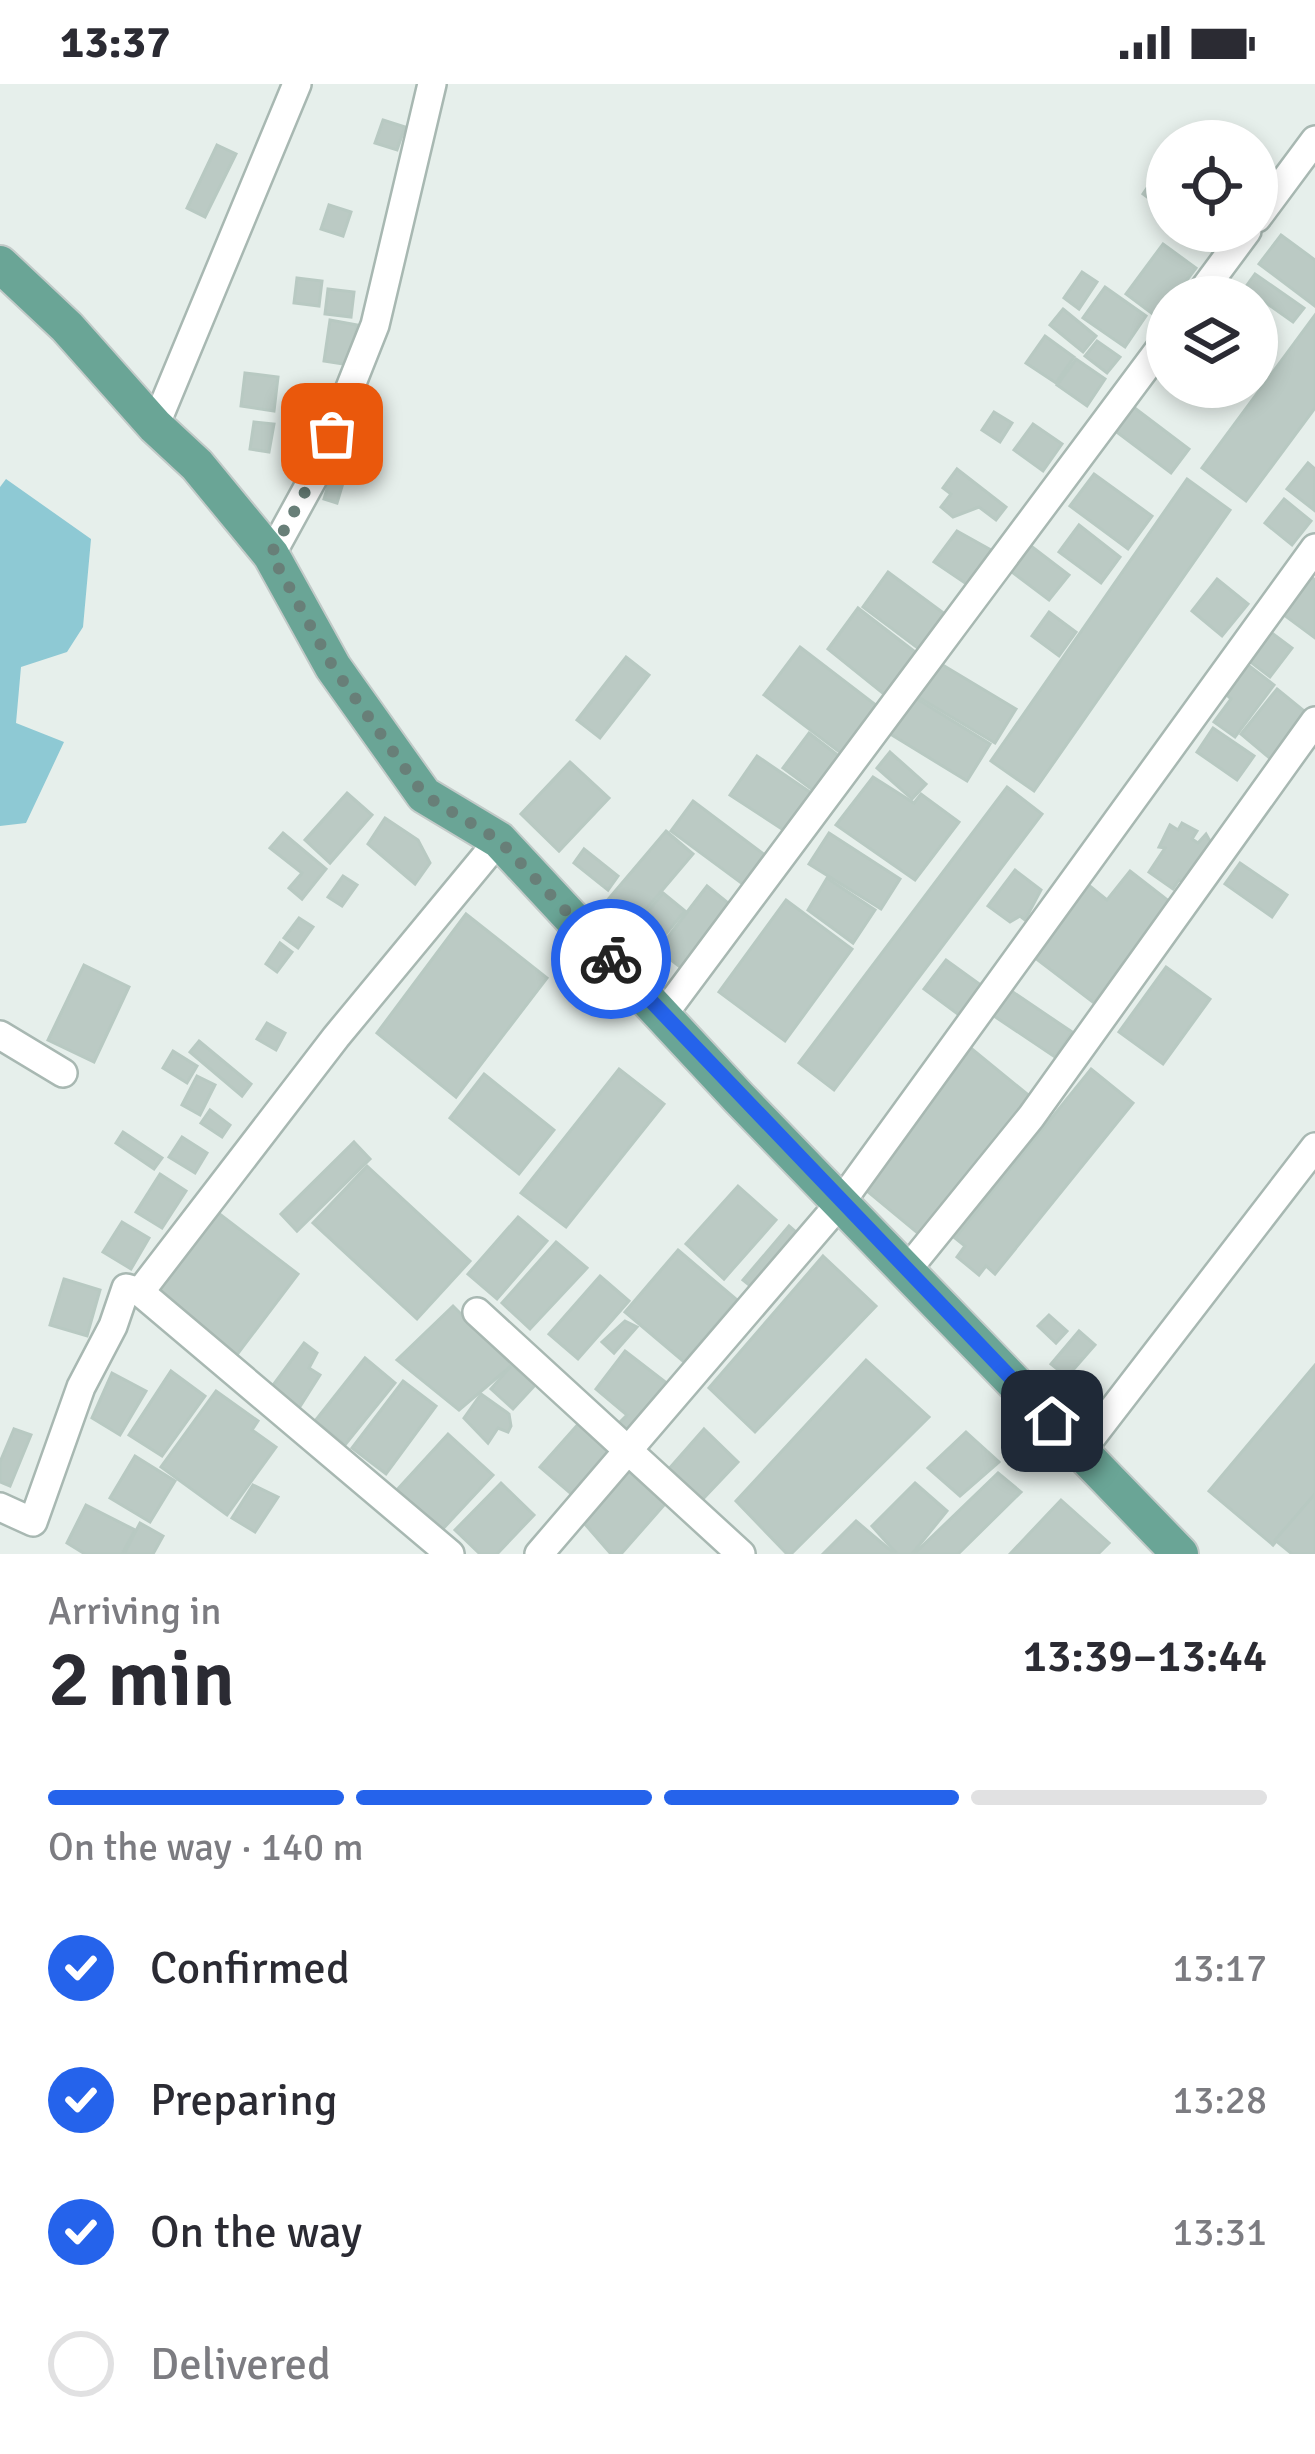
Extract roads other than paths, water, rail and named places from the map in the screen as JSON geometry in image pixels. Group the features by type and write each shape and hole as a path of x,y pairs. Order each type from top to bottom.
{"main road":[{"path":"0,264 68,327 271,554 333,667 424,795 499,840 1172,1551"}],"street":[{"path":"155,426 297,84"},
{"path":"271,554 317,470 375,326 432,84"},
{"path":"1278,190 1315,140"},
{"path":"662,1015 1146,367"},
{"path":"538,1554 841,1202 1315,548"},
{"path":"907,1270 1031,1117 1315,722"},
{"path":"140,1292 336,1037 499,840"},
{"path":"0,1036 63,1073"},
{"path":"1081,1451 1315,1147"},
{"path":"0,1507 33,1522 81,1387 113,1326 126,1288 140,1292 450,1554"},
{"path":"477,1312 741,1554"}],"water":[{"path":"6,479 91,539 83,627 67,652 21,667 16,723 64,742 26,823 0,826 0,487"}]}
